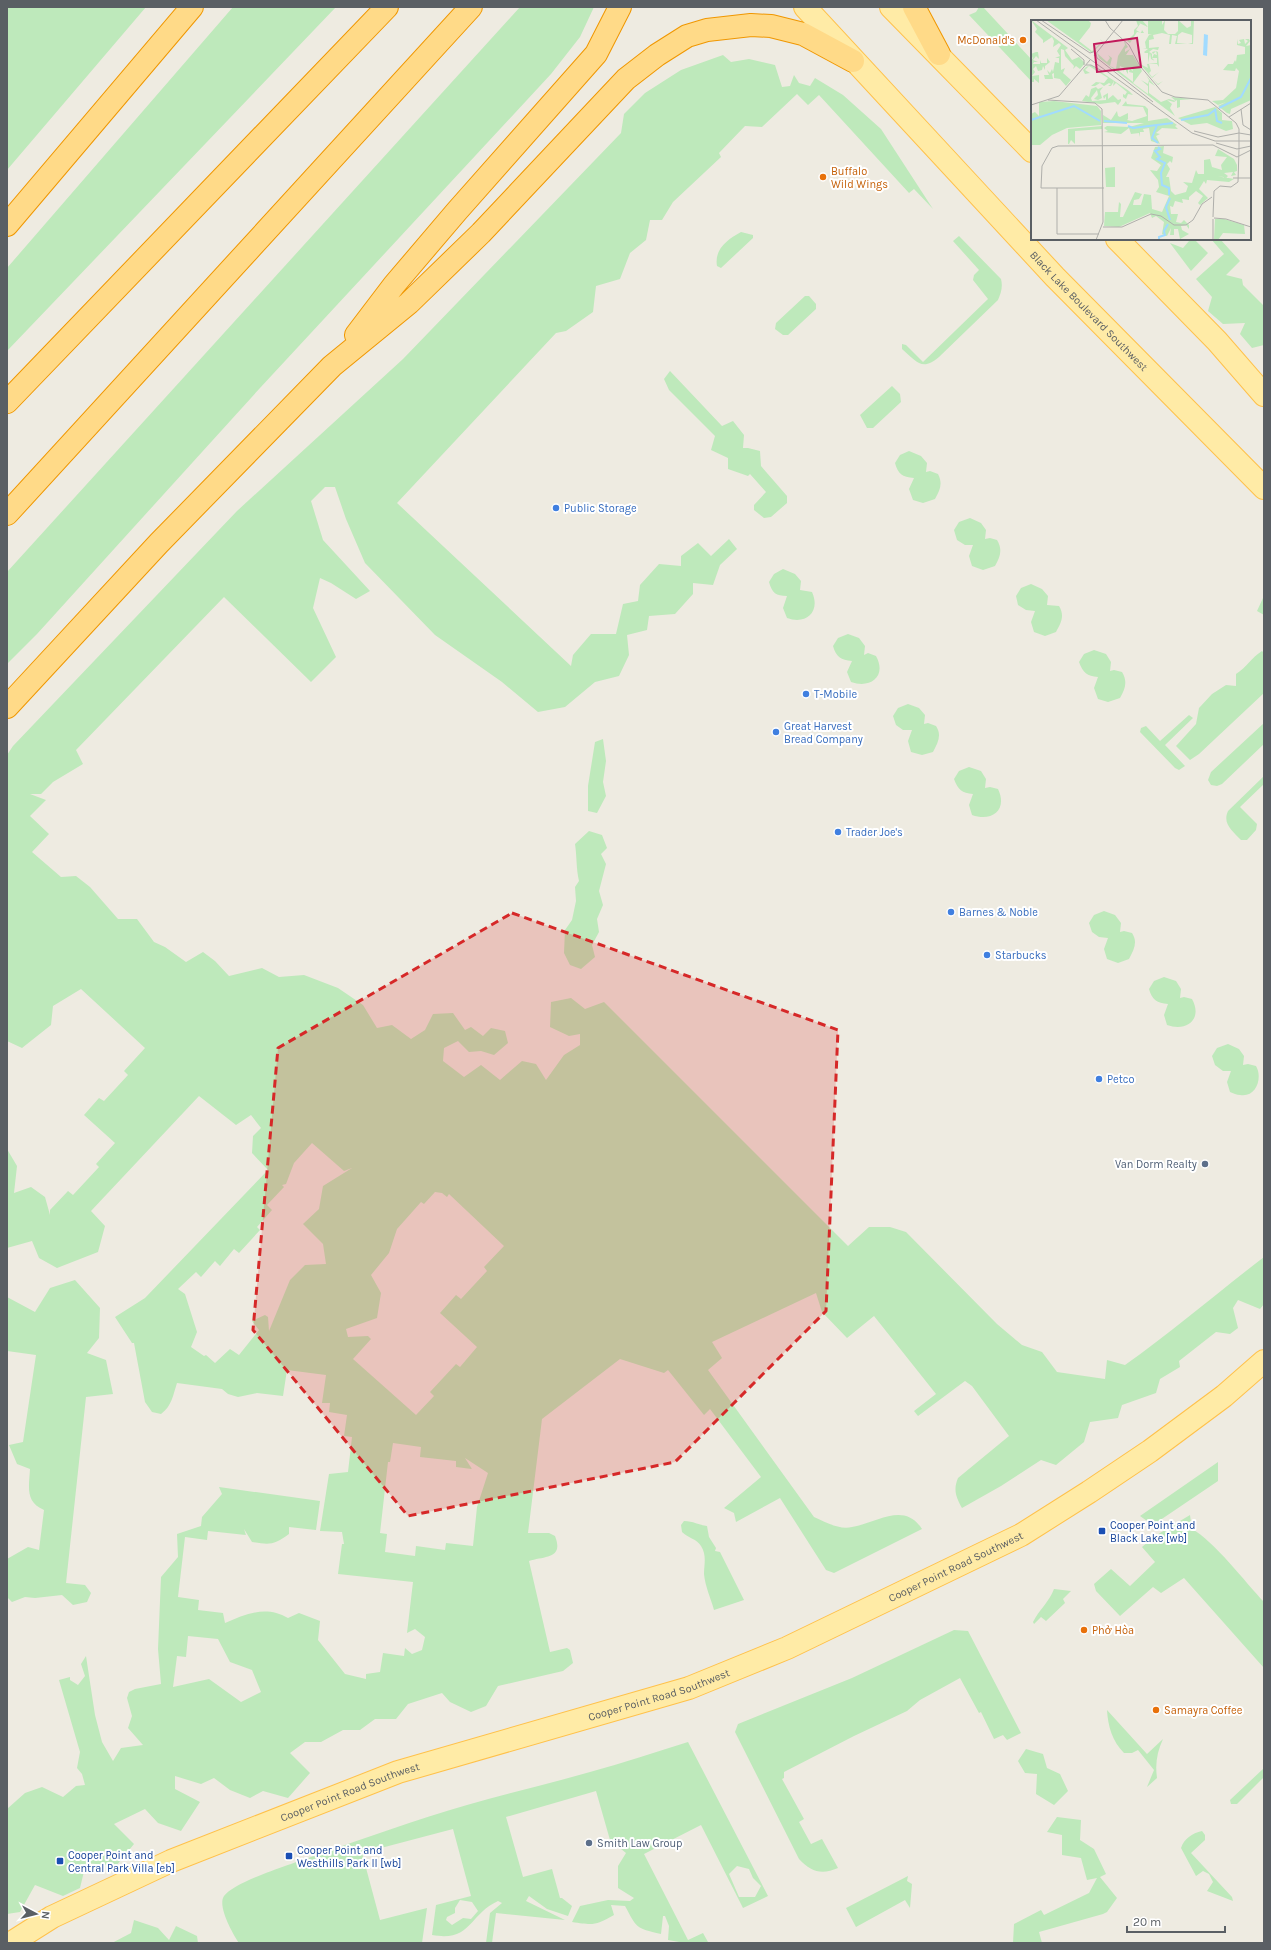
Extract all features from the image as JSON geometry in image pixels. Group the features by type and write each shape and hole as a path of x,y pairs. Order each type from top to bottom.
{"highway":[{"path":"7,225 192,7"},
{"path":"7,402 387,7"},
{"path":"7,514 471,7"},
{"path":"332,366 394,285 457,211 596,54 620,7"},
{"path":"914,7 938,54"},
{"path":"7,707 159,543 332,366 409,303 481,233 626,79 657,55 687,36 707,30 729,27 771,26 803,34 854,61"}],"main road":[{"name":"Black Lake Boulevard Southwest","path":"805,7 1055,277 1264,488"},
{"path":"891,7 1031,150"},
{"path":"1118,240 1217,342 1264,395"},
{"name":"Cooper Point Road Southwest","path":"11,1943 52,1917 171,1861 390,1774 689,1688 786,1648 1021,1535 1090,1492 1150,1451 1224,1396 1264,1361"}],"highlighted area":[{"path":"512,913 838,1030 826,1311 675,1462 408,1516 253,1330 278,1048"}],"green space":[{"path":"7,7 146,7 7,170"},
{"path":"233,7 336,7 7,351 7,268"},
{"path":"520,7 594,7 580,37 551,74 260,388 37,634 7,664 7,572"},
{"path":"979,7 983,7 1031,59 1031,81 969,15 976,12"},
{"path":"723,55 731,62 749,59 775,65 782,87 790,86 794,75 799,83 810,86 815,78 843,95 881,129 933,209 914,189 909,193 819,95 808,105 797,94 762,127 745,126 719,153 721,157 673,202 662,220 650,220 646,240 630,253 620,279 596,286 593,312 566,331 556,333 397,503 571,666 573,655 591,634 616,634 623,604 638,601 640,585 659,564 681,566 681,556 698,543 711,556 729,539 737,549 720,565 713,585 693,583 693,594 675,614 649,616 647,630 627,635 629,655 619,676 595,682 565,707 538,712 502,682 435,635 365,563 346,519 335,487 325,487 311,501 323,540 370,591 356,599 331,583 320,578 313,608 336,657 311,682 224,597 76,750 83,764 53,782 41,794 30,794 46,800 30,816 49,834 32,852 61,877 76,876 90,887 118,919 137,919 154,942 165,947 186,962 203,952 215,961 229,976 262,968 279,977 304,975 338,988 363,1005 377,1028 392,1025 411,1039 425,1030 433,1014 453,1013 465,1030 471,1027 483,1036 491,1028 505,1031 508,1043 494,1055 481,1051 469,1052 458,1041 444,1048 443,1061 464,1077 481,1065 500,1080 522,1061 536,1064 546,1080 564,1055 580,1045 580,1034 569,1036 550,1027 551,1002 571,998 585,1009 604,1002 848,1246 869,1227 890,1227 906,1232 997,1324 1022,1345 1042,1352 1057,1372 1105,1379 1107,1360 1125,1365 1264,1257 1264,1304 1260,1309 1238,1300 1233,1308 1238,1328 1230,1334 1216,1332 1179,1361 1180,1367 1160,1379 1156,1393 1122,1405 1118,1418 1090,1422 1084,1442 1056,1465 1041,1460 1001,1486 962,1508 956,1493 958,1478 1009,1436 972,1386 965,1381 918,1416 914,1411 936,1394 874,1316 847,1338 822,1312 816,1293 712,1342 722,1358 708,1370 814,1517 832,1525 847,1528 880,1518 899,1515 907,1516 915,1521 922,1529 834,1573 826,1570 780,1498 736,1522 734,1513 724,1508 761,1477 710,1409 704,1415 668,1370 664,1373 620,1359 542,1419 528,1533 549,1533 555,1536 557,1549 555,1553 547,1557 529,1561 550,1652 567,1648 570,1650 573,1663 563,1671 498,1686 486,1706 471,1712 450,1702 442,1693 408,1704 396,1719 375,1719 360,1730 343,1730 321,1742 305,1742 290,1753 310,1773 288,1798 263,1791 250,1798 230,1790 214,1778 201,1784 175,1776 175,1789 200,1802 181,1831 158,1823 145,1809 114,1824 134,1844 116,1866 86,1863 80,1888 63,1896 35,1885 20,1912 7,1914 7,1809 25,1793 42,1787 63,1797 76,1786 85,1785 82,1774 77,1768 80,1752 59,1680 70,1677 70,1680 78,1685 85,1676 81,1664 86,1656 95,1715 102,1742 113,1761 121,1748 143,1745 128,1728 132,1716 127,1698 129,1692 135,1689 161,1684 158,1649 161,1577 178,1557 177,1534 201,1526 202,1517 222,1494 219,1487 320,1501 316,1530 289,1527 289,1534 275,1542 268,1544 252,1542 244,1529 246,1535 208,1531 207,1540 185,1537 178,1597 199,1600 198,1610 223,1613 225,1623 248,1614 264,1611 280,1614 288,1618 299,1613 320,1621 318,1640 345,1674 366,1679 366,1674 380,1672 383,1653 404,1656 405,1648 412,1654 422,1650 425,1637 415,1629 407,1633 413,1582 338,1574 342,1544 344,1544 342,1532 320,1531 329,1474 348,1472 352,1437 344,1436 347,1415 329,1412 330,1403 322,1403 326,1375 287,1370 283,1396 257,1393 238,1397 228,1394 222,1389 177,1383 172,1400 165,1411 161,1414 152,1412 145,1402 134,1343 132,1343 115,1317 145,1298 268,1170 252,1153 253,1136 261,1128 251,1115 236,1125 199,1096 91,1211 105,1226 98,1252 57,1268 39,1258 32,1241 7,1248 7,1149 17,1166 14,1193 31,1187 45,1197 50,1215 50,1210 68,1191 73,1195 99,1167 96,1164 115,1143 84,1115 99,1098 104,1101 128,1075 124,1071 145,1048 81,989 53,1006 51,1025 22,1048 7,1041 7,755 13,746 237,511 403,359 621,133 624,114 645,93 681,70","holes":["312,1143 344,1171 352,1168 323,1186 319,1209 303,1224 323,1244 326,1264 305,1265 290,1280 269,1331 268,1317 265,1315 252,1321 259,1330 239,1355 230,1349 215,1363 206,1355 204,1356 191,1347 197,1332 185,1294 178,1289 196,1272 201,1277 215,1261 220,1266 234,1249 239,1253 260,1230 257,1227 272,1210 267,1205 284,1187 282,1185 286,1184 294,1163","435,1192 442,1193 447,1197 449,1194 504,1246 484,1267 487,1271 461,1299 456,1295 440,1313 477,1347 460,1367 456,1364 430,1392 434,1396 416,1415 353,1359 371,1339 368,1336 348,1337 346,1329 377,1318 381,1293 371,1275 389,1253 397,1229 421,1202 424,1204","393,1443 421,1447 420,1457 456,1461 456,1467 472,1469 465,1458 488,1473 477,1507 473,1546 446,1543 445,1550 416,1546 415,1556 385,1552 387,1534 380,1533 388,1462 390,1462","188,1636 218,1639 230,1662 252,1670 261,1692 241,1702 209,1679 173,1687 177,1656 186,1657"]},
{"path":"741,232 753,235 753,238 721,268 717,266 718,254 723,245"},
{"path":"959,236 1001,279 1002,287 1000,295 998,300 939,357 928,364 919,363 902,349 902,344 906,345 923,362 988,299 973,280 974,275 979,270 953,241"},
{"path":"1195,240 1208,253 1191,271 1170,243 1183,248 1189,241"},
{"path":"1212,240 1221,240 1240,261 1226,275 1242,279 1243,285 1264,306 1264,345 1252,348 1240,334 1245,323 1223,324 1208,311 1212,297 1196,279 1224,254"},
{"path":"805,296 809,296 816,304 816,309 788,335 783,335 775,329 776,323"},
{"path":"670,371 722,426 733,421 744,435 743,448 760,451 761,466 787,496 787,503 771,517 764,518 754,510 754,505 766,492 750,474 748,476 728,469 728,458 711,450 715,436 669,390 664,379"},
{"path":"892,386 900,394 901,402 873,428 867,428 860,415"},
{"path":"909,451 921,456 927,463 926,472 930,471 938,474 940,487 935,499 923,503 913,500 909,489 914,478 906,477 901,474 895,463 900,455"},
{"path":"970,518 981,523 986,530 985,539 990,538 997,540 1000,547 1000,553 995,566 983,570 972,566 969,556 973,545 965,545 957,540 954,530 959,522"},
{"path":"783,569 795,574 801,581 800,590 812,592 815,605 813,611 806,618 794,620 787,618 783,608 787,596 777,594 772,589 769,582 774,574"},
{"path":"1031,584 1042,589 1048,596 1047,605 1059,606 1062,616 1056,632 1045,636 1034,632 1031,622 1035,611 1026,610 1018,605 1016,596 1021,588"},
{"path":"1264,598 1264,615 1257,611"},
{"path":"848,634 859,638 865,646 864,655 868,653 876,656 880,669 878,675 871,682 858,684 851,682 847,672 852,661 845,660 840,657 834,650 833,646 838,638"},
{"path":"1094,650 1106,654 1111,662 1110,671 1114,670 1122,672 1125,679 1125,685 1120,698 1108,702 1098,699 1094,688 1098,677 1091,676 1086,673 1082,669 1079,662 1084,654"},
{"path":"1262,651 1264,653 1264,693 1199,754 1190,760 1176,746 1196,724 1199,708 1212,694 1226,685 1236,686 1236,674"},
{"path":"908,704 919,708 925,715 924,724 928,723 936,726 938,729 939,739 933,752 922,755 911,752 908,741 912,730 903,730 896,725 893,716 898,708"},
{"path":"1189,715 1193,718 1165,745 1185,766 1179,770 1175,768 1140,732 1141,728 1146,726 1160,741"},
{"path":"1264,723 1264,744 1222,784 1217,786 1211,785 1208,780 1211,772"},
{"path":"603,739 606,761 603,782 606,796 597,813 588,811 588,786 595,742"},
{"path":"969,767 981,771 986,779 985,788 990,787 998,789 1001,796 1001,803 996,812 992,815 979,817 972,815 969,805 973,794 966,793 961,790 954,779 959,771"},
{"path":"1264,776 1264,784 1240,807 1257,824 1256,830 1247,840 1241,840 1227,824 1226,820 1228,811"},
{"path":"589,831 602,835 607,848 601,854 606,864 599,891 603,905 597,919 599,932 592,945 595,957 581,969 570,965 564,953 565,930 572,920 576,901 575,887 579,881 575,844"},
{"path":"1104,911 1115,915 1121,923 1120,932 1124,931 1132,933 1134,936 1135,946 1129,959 1118,963 1107,959 1104,949 1108,938 1099,937 1092,932 1089,923 1094,915"},
{"path":"1164,977 1176,981 1181,989 1180,998 1184,997 1192,999 1196,1012 1194,1018 1187,1025 1174,1027 1167,1025 1164,1015 1168,1004 1161,1003 1156,1000 1150,993 1149,989 1154,981"},
{"path":"1228,1044 1239,1049 1244,1056 1243,1065 1248,1064 1256,1066 1258,1071 1259,1076 1257,1086 1246,1095 1230,1092 1227,1082 1231,1071 1223,1071 1215,1065 1212,1056 1217,1048"},
{"path":"75,1280 100,1308 99,1338 87,1353 106,1360 113,1394 86,1397 66,1583 85,1585 91,1593 87,1602 73,1605 62,1595 35,1598 25,1597 12,1602 7,1597 7,1559 28,1547 39,1550 44,1510 38,1507 31,1498 29,1488 30,1469 17,1464 9,1445 23,1442 36,1355 7,1351 7,1297 35,1312 50,1288"},
{"path":"1218,1462 1218,1481 1147,1529 1147,1521 1140,1516"},
{"path":"1190,1515 1192,1529 1210,1542 1264,1602 1264,1668 1184,1578 1161,1593 1153,1587 1120,1616 1096,1591 1094,1584 1111,1569 1130,1586 1155,1562 1142,1547 1155,1536"},
{"path":"684,1521 707,1526 709,1537 716,1548 715,1551 720,1552 744,1600 714,1610 704,1574 705,1556 703,1549 697,1542 682,1532 681,1525"},
{"path":"1054,1589 1071,1591 1063,1599 1065,1603 1046,1621 1041,1617 1034,1624 1033,1622 1035,1618"},
{"path":"954,1630 968,1631 1021,1733 1007,1740 1003,1735 994,1739 981,1712 979,1713 960,1678 920,1700 907,1711 784,1772 784,1778 782,1779 804,1819 799,1822 811,1844 822,1839 838,1868 822,1872 808,1867 799,1859 735,1732 738,1724 852,1678"},
{"path":"1107,1710 1147,1754 1163,1739 1157,1758 1157,1778 1147,1787 1154,1770 1138,1750 1132,1753 1124,1753 1116,1743 1108,1722"},
{"path":"688,1742 768,1896 743,1908 701,1825 644,1854 688,1940 703,1933 708,1942 706,1943 685,1943 668,1940 669,1926 665,1916 663,1916 661,1934 641,1928 632,1919 625,1906 611,1905 614,1915 598,1923 590,1924 572,1922 580,1906 608,1900 630,1901 634,1898 618,1888 618,1866 626,1853 610,1840 596,1791 506,1817 523,1877 552,1869 560,1898 572,1906 568,1916 547,1909 529,1896 526,1901 565,1920 496,1913 492,1943 486,1943 490,1913 502,1903 498,1901 481,1913 463,1931 455,1935 432,1935 436,1905 471,1896 453,1829 362,1853 380,1920 427,1908 422,1943 239,1943 224,1913 222,1901 224,1896 230,1890 266,1873 390,1829 497,1796 602,1769","holes":["737,1866 749,1869 753,1878 761,1886 755,1897 739,1897 729,1874","460,1900 472,1902 478,1911 471,1919 463,1918 452,1925 446,1920 447,1917 455,1913 455,1908"]},
{"path":"1026,1749 1043,1754 1047,1768 1060,1774 1068,1791 1054,1805 1036,1794 1037,1774 1025,1773 1018,1761"},
{"path":"1264,1768 1264,1777 1237,1804 1231,1804 1230,1800"},
{"path":"1057,1817 1081,1820 1080,1840 1094,1849 1106,1874 1100,1877 1117,1898 1107,1912 1103,1914 1039,1932 1042,1943 1013,1943 1014,1924 1041,1910 1044,1915 1089,1893 1097,1878 1087,1880 1081,1858 1062,1855 1062,1835 1047,1832"},
{"path":"1202,1831 1205,1835 1205,1840 1191,1853 1232,1897 1233,1901 1207,1891 1213,1882 1209,1874 1203,1871 1196,1876 1181,1848 1189,1837"},
{"path":"908,1876 907,1881 912,1884 910,1908 905,1900 856,1927 846,1908"},
{"path":"134,1920 158,1928 169,1940 176,1926 197,1936 198,1943 112,1943 131,1933"}],"place":[{"name":"McDonald's","path":"1023,40"},
{"name":"Buffalo Wild Wings","path":"823,177"},
{"name":"Public Storage","path":"556,508"},
{"name":"T-Mobile","path":"806,694"},
{"name":"Great Harvest Bread Company","path":"776,732"},
{"name":"Trader Joe's","path":"838,832"},
{"name":"Barnes & Noble","path":"951,912"},
{"name":"Starbucks","path":"987,955"},
{"name":"Petco","path":"1099,1079"},
{"name":"Van Dorm Realty","path":"1205,1164"},
{"name":"Cooper Point and Black Lake [wb]","path":"1102,1531"},
{"name":"Phở Hòa","path":"1084,1630"},
{"name":"Samayra Coffee","path":"1156,1710"},
{"name":"Smith Law Group","path":"589,1843"},
{"name":"Cooper Point and Westhills Park II [wb]","path":"289,1856"},
{"name":"Cooper Point and Central Park Villa [eb]","path":"60,1861"}]}
